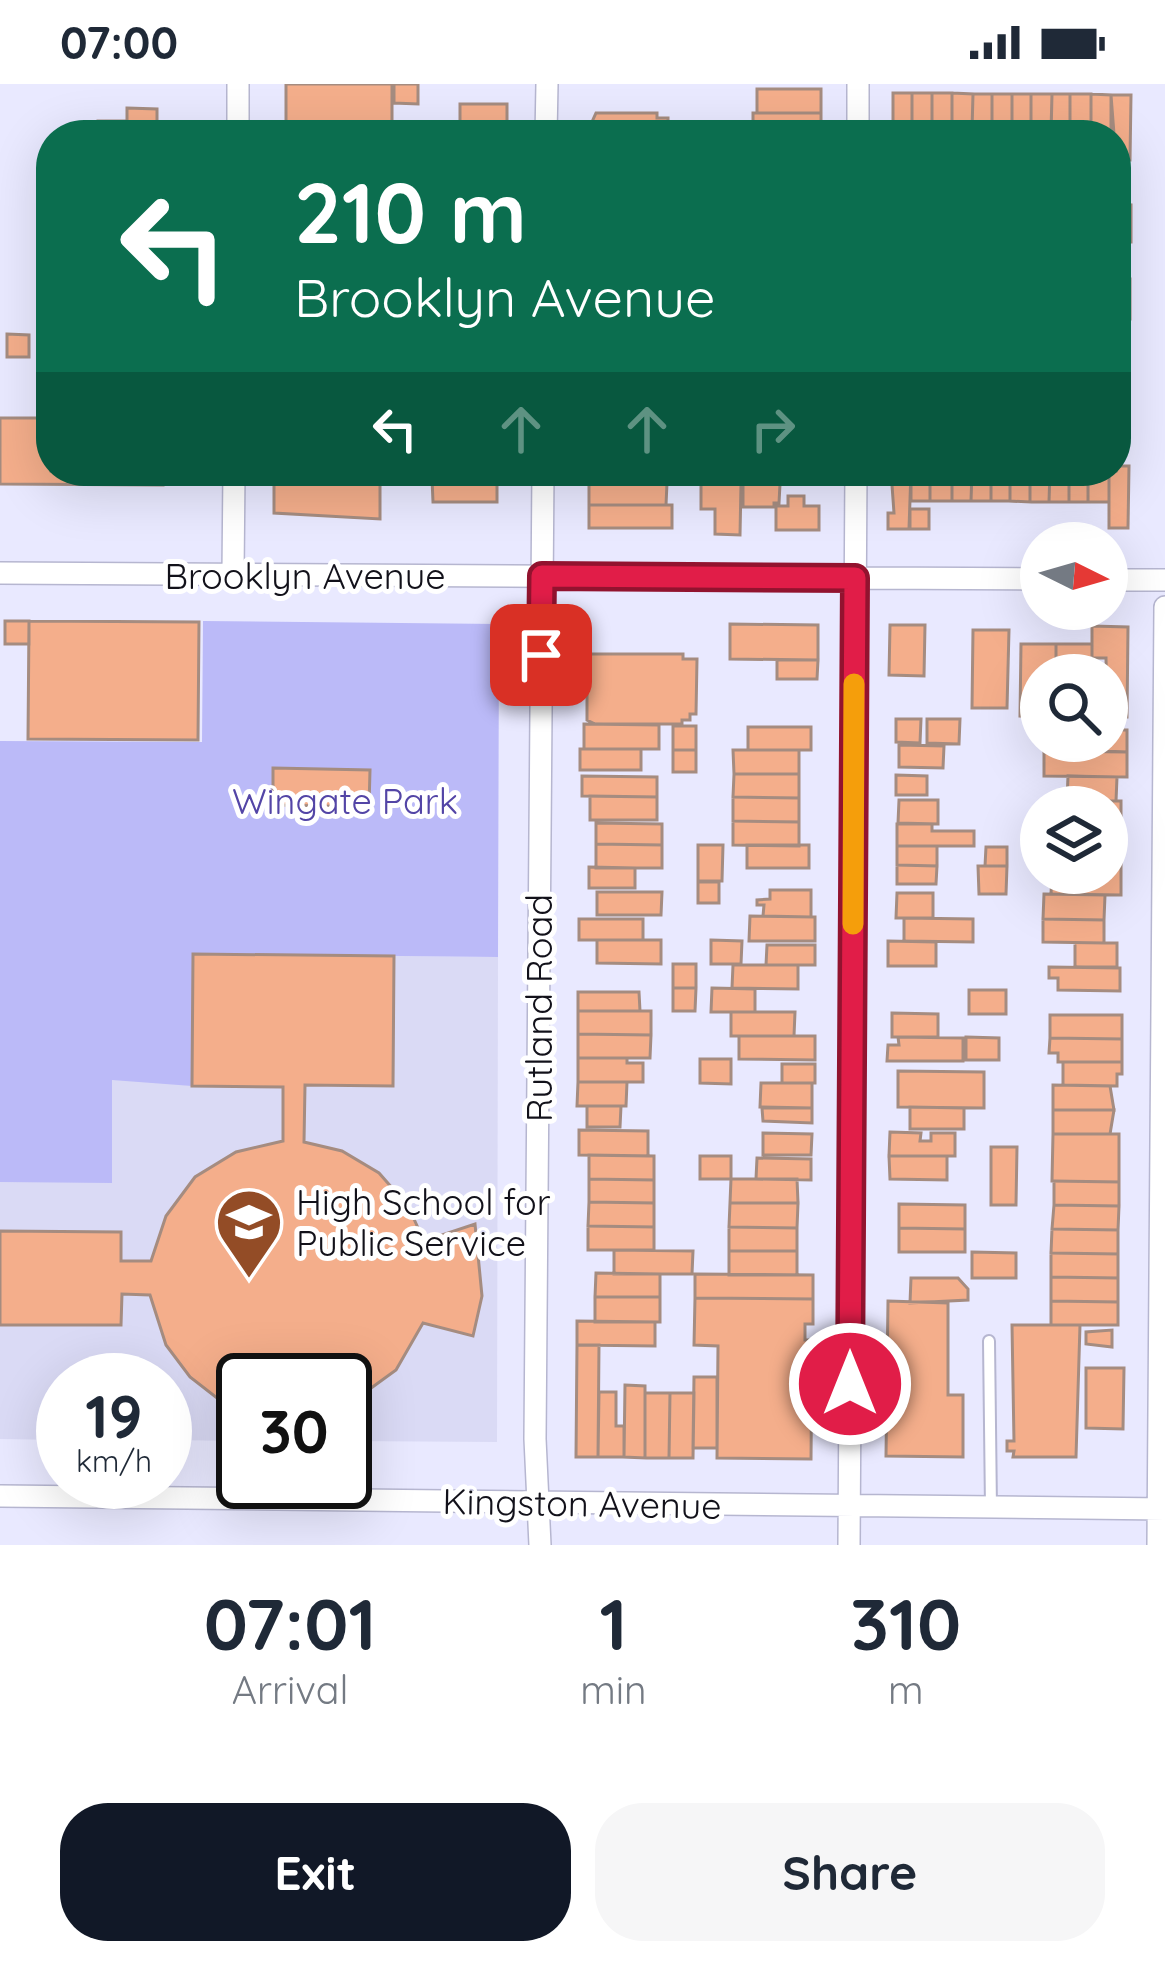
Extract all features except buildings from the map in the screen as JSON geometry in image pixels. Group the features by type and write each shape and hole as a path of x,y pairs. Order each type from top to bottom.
{"street":[{"path":"238,84 238,120"},
{"path":"546,120 547,84"},
{"path":"858,84 858,120"},
{"path":"233,574 234,486"},
{"name":"Rutland Road","path":"540,1545 543,486"},
{"path":"849,1545 856,486"},
{"name":"Brooklyn Avenue","path":"0,573 1020,579"},
{"path":"1128,580 1165,580"},
{"path":"1158,1545 1162,1509 1165,607"},
{"name":"Kingston Avenue","path":"0,1496 1162,1509"}],"lane":[{"path":"989,1341 991,1508"}],"shaded area":[{"name":"High School for Public Service","path":"193,954 498,957 497,1442 372,1441 372,1353 216,1353 216,1441 192,1440 192,1353 36,1353 36,1440 0,1439 0,1182 112,1182 112,1079 192,1085"}],"green space":[{"name":"Wingate Park","path":"203,621 499,624 498,957 193,954 192,1086 112,1080 112,1183 0,1182 0,741 202,742"}],"slow traffic":[{"path":"853,924 854,684"}],"place":[{"name":"High School for Public Service","path":"249,1281"}],"route":[{"path":"541,655 542,576 855,578 850,1384"}]}
